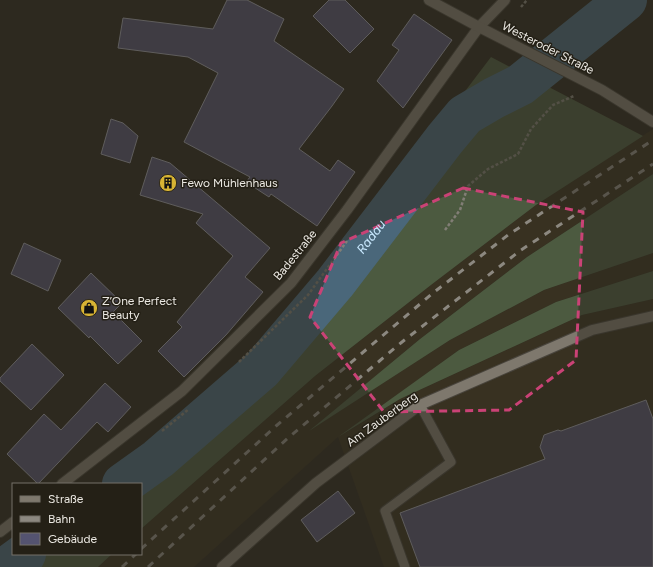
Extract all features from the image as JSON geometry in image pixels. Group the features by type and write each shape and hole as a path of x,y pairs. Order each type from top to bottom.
{"street":[{"name":"Westeroder Straße","path":"429,0 524,51 602,90 653,122"},
{"name":"Badestraße","path":"63,483 182,391 291,283 347,210 479,27 505,0"},
{"name":"Am Zauberberg","path":"222,567 316,483 420,405 592,330 653,316"},
{"path":"0,531 12,523"}],"lane":[{"path":"405,567 385,512 451,462 420,405"}],"path":[{"path":"445,230 460,210 468,186 488,169 518,154 531,129 553,105 576,95 602,90"}],"highlighted area":[{"path":"463,188 583,212 576,360 509,410 384,412 310,317 341,243"}],"shaded area":[{"path":"653,129 653,174 527,257 420,339 313,428 450,340 544,290 653,253 653,271 556,302 459,350 345,433 400,399 582,315 653,299 653,567 384,567 338,437 194,567 98,567 111,555 142,555 142,528 315,376 536,205"}],"green space":[{"path":"491,57 643,136 536,205 431,285 315,376 142,528 142,483 107,483 182,425 287,326"},
{"path":"653,174 653,253 544,290 450,340 309,431 420,339 527,257"},
{"path":"653,271 653,299 582,315 400,399 338,437 459,350 556,302"},
{"path":"13,555 111,555 98,567 0,567 0,565"}],"building":[{"path":"227,0 247,0 284,19 274,41 344,89 299,149 330,171 338,160 355,172 317,226 271,194 269,197 246,182 250,177 184,142 218,73 188,57 118,48 123,18 213,29"},
{"path":"329,0 345,0 374,29 350,53 313,16"},
{"path":"414,14 452,40 403,108 377,81 399,50 392,45"},
{"path":"111,119 123,123 138,136 130,163 101,154"},
{"path":"152,157 170,163 270,248 245,277 263,292 226,335 184,377 158,351 182,327 177,322 233,256 196,223 203,214 140,195"},
{"path":"24,243 61,260 48,291 11,274"},
{"path":"91,273 122,303 113,312 142,341 118,364 90,336 89,338 58,308"},
{"path":"32,344 64,375 31,410 0,381 0,378"},
{"path":"105,383 131,407 108,432 97,422 39,483 37,483 7,454 44,414 61,430"},
{"path":"646,400 653,419 653,567 420,567 400,513 545,459 540,447 544,435 558,430 561,431"},
{"path":"338,491 355,513 317,542 301,520"}],"waterway":[{"name":"Radau","path":"124,483 158,459 262,369 335,283 465,115 520,85 626,0"},
{"name":"Radau","path":"7,567 24,555"}],"railway":[{"path":"142,548 276,426 433,293 508,235 653,140"},
{"path":"148,567 288,438 402,342 521,250 653,164"},
{"path":"122,567 135,555"}],"place":[{"name":"Fewo Mühlenhaus","path":"168,183"},
{"name":"Z’One Perfect Beauty","path":"89,308"}]}
